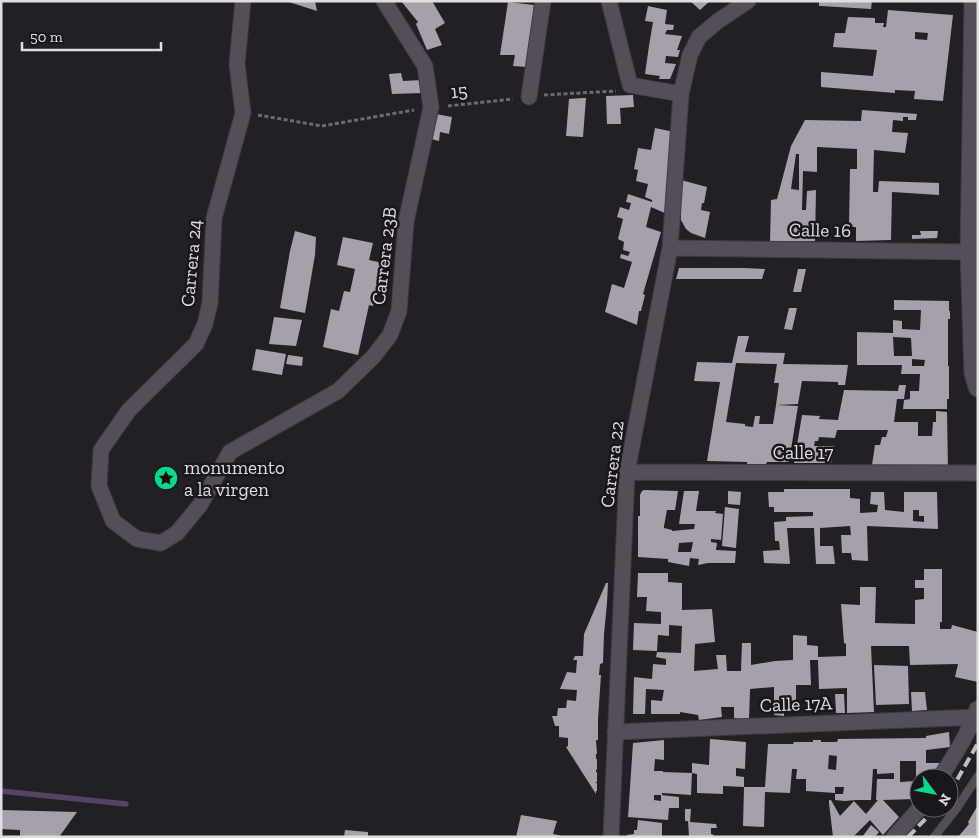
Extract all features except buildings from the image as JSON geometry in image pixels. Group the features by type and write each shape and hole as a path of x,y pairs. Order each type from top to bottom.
{"street":[{"name":"Carrera 24","path":"137,539 113,521 106,504 99,486 101,450 130,410 196,344 202,331 210,303 214,218 242,113 237,64 243,1"},
{"name":"Carrera 23B","path":"137,539 161,544 177,533 200,505 230,452 338,391 374,356 390,335 399,311 406,222 431,107 425,66 384,1"},
{"path":"529,97 543,1"},
{"path":"609,1 630,85 681,97"},
{"name":"Carrera 22","path":"610,837 627,472 670,248 681,97 690,55 699,37 718,21 748,1"},
{"path":"974,1 970,252 974,373 978,387"},
{"name":"Calle 16","path":"670,248 970,252"},
{"name":"Calle 17","path":"627,472 978,473"},
{"path":"946,768 977,714"},
{"name":"Calle 17A","path":"615,732 977,714"},
{"path":"894,837 911,818"}],"lane":[{"path":"934,837 957,808 978,776"}],"path":[{"name":"15","path":"242,113 322,126 431,107 542,95 623,91"}],"waterway":[{"path":"1,791 126,804"}],"railway":[{"path":"959,776 978,743"},
{"path":"908,837 926,818"}],"place":[{"name":"monumento a la virgen","path":"166,478"}]}
